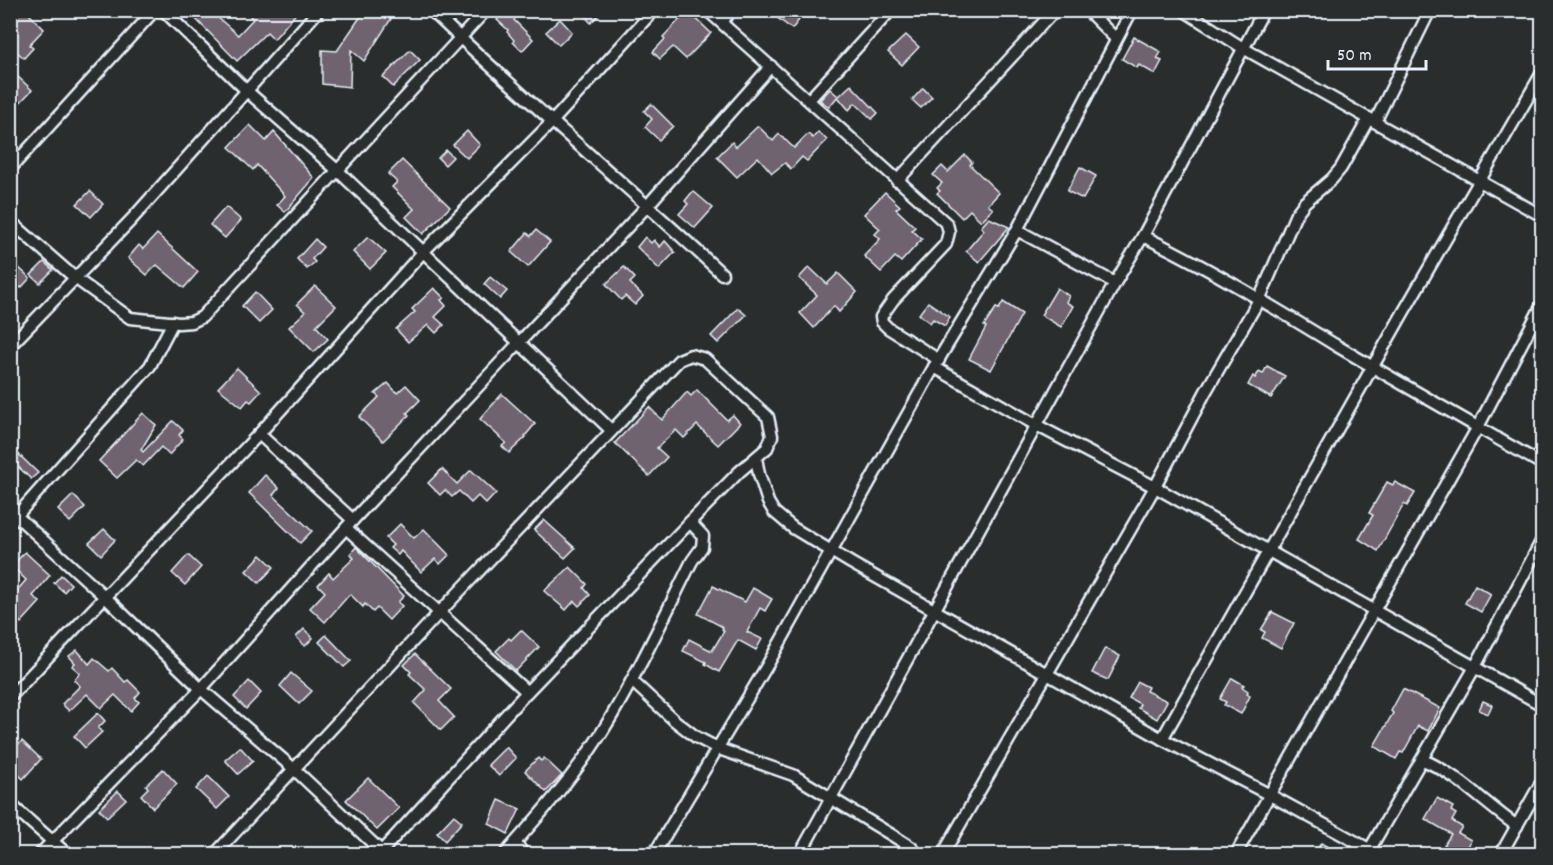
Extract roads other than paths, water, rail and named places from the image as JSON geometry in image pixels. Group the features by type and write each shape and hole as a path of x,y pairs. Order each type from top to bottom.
{"street":[{"path":"10,169 155,10"},
{"path":"163,10 248,92 337,170 611,430"},
{"path":"10,346 132,219 319,10"},
{"path":"431,10 552,123 722,274"},
{"path":"10,221 75,278 130,318 192,322 202,317 486,10"},
{"path":"10,697 259,434 423,252 552,123 654,10"},
{"path":"708,10 947,224 949,232 946,244 887,307 881,317 882,322 936,363 1036,425 1155,487 1542,705"},
{"path":"721,22 732,10"},
{"path":"809,100 891,10"},
{"path":"897,181 1055,10"},
{"path":"1087,10 1116,39"},
{"path":"654,855 719,749 936,363 1017,230 1132,10"},
{"path":"1184,10 1243,48 1542,216"},
{"path":"800,855 936,611 1036,425 1143,236 1264,10"},
{"path":"943,855 1155,487 1206,391 1260,298 1296,214 1305,202 1332,179 1341,168 1372,120 1430,10"},
{"path":"40,855 201,689 350,524 648,206 771,66"},
{"path":"1162,740 1373,366 1542,73"},
{"path":"1017,230 1115,283"},
{"path":"1143,236 1189,258 1260,298 1542,464"},
{"path":"1236,855 1478,427 1542,305"},
{"path":"173,322 150,366 13,516 105,596 201,689 294,769 380,853 527,692 690,522 739,472 763,454 770,442 772,429 768,417 705,359 696,356 679,360 439,613 294,769 215,855"},
{"path":"259,434 439,613 527,692"},
{"path":"756,458 763,489 774,512 793,528 1162,740 1270,795 1372,853 1475,668 1542,540"},
{"path":"505,855 539,817 600,734 632,681 692,561 704,543 702,533 690,522"},
{"path":"632,681 696,737 719,749 793,775 911,847 917,855"},
{"path":"1423,760 1451,774 1487,805 1517,826"},
{"path":"1501,855 1542,781"},
{"path":"10,804 67,855"},
{"path":"515,843 524,855"}]}
